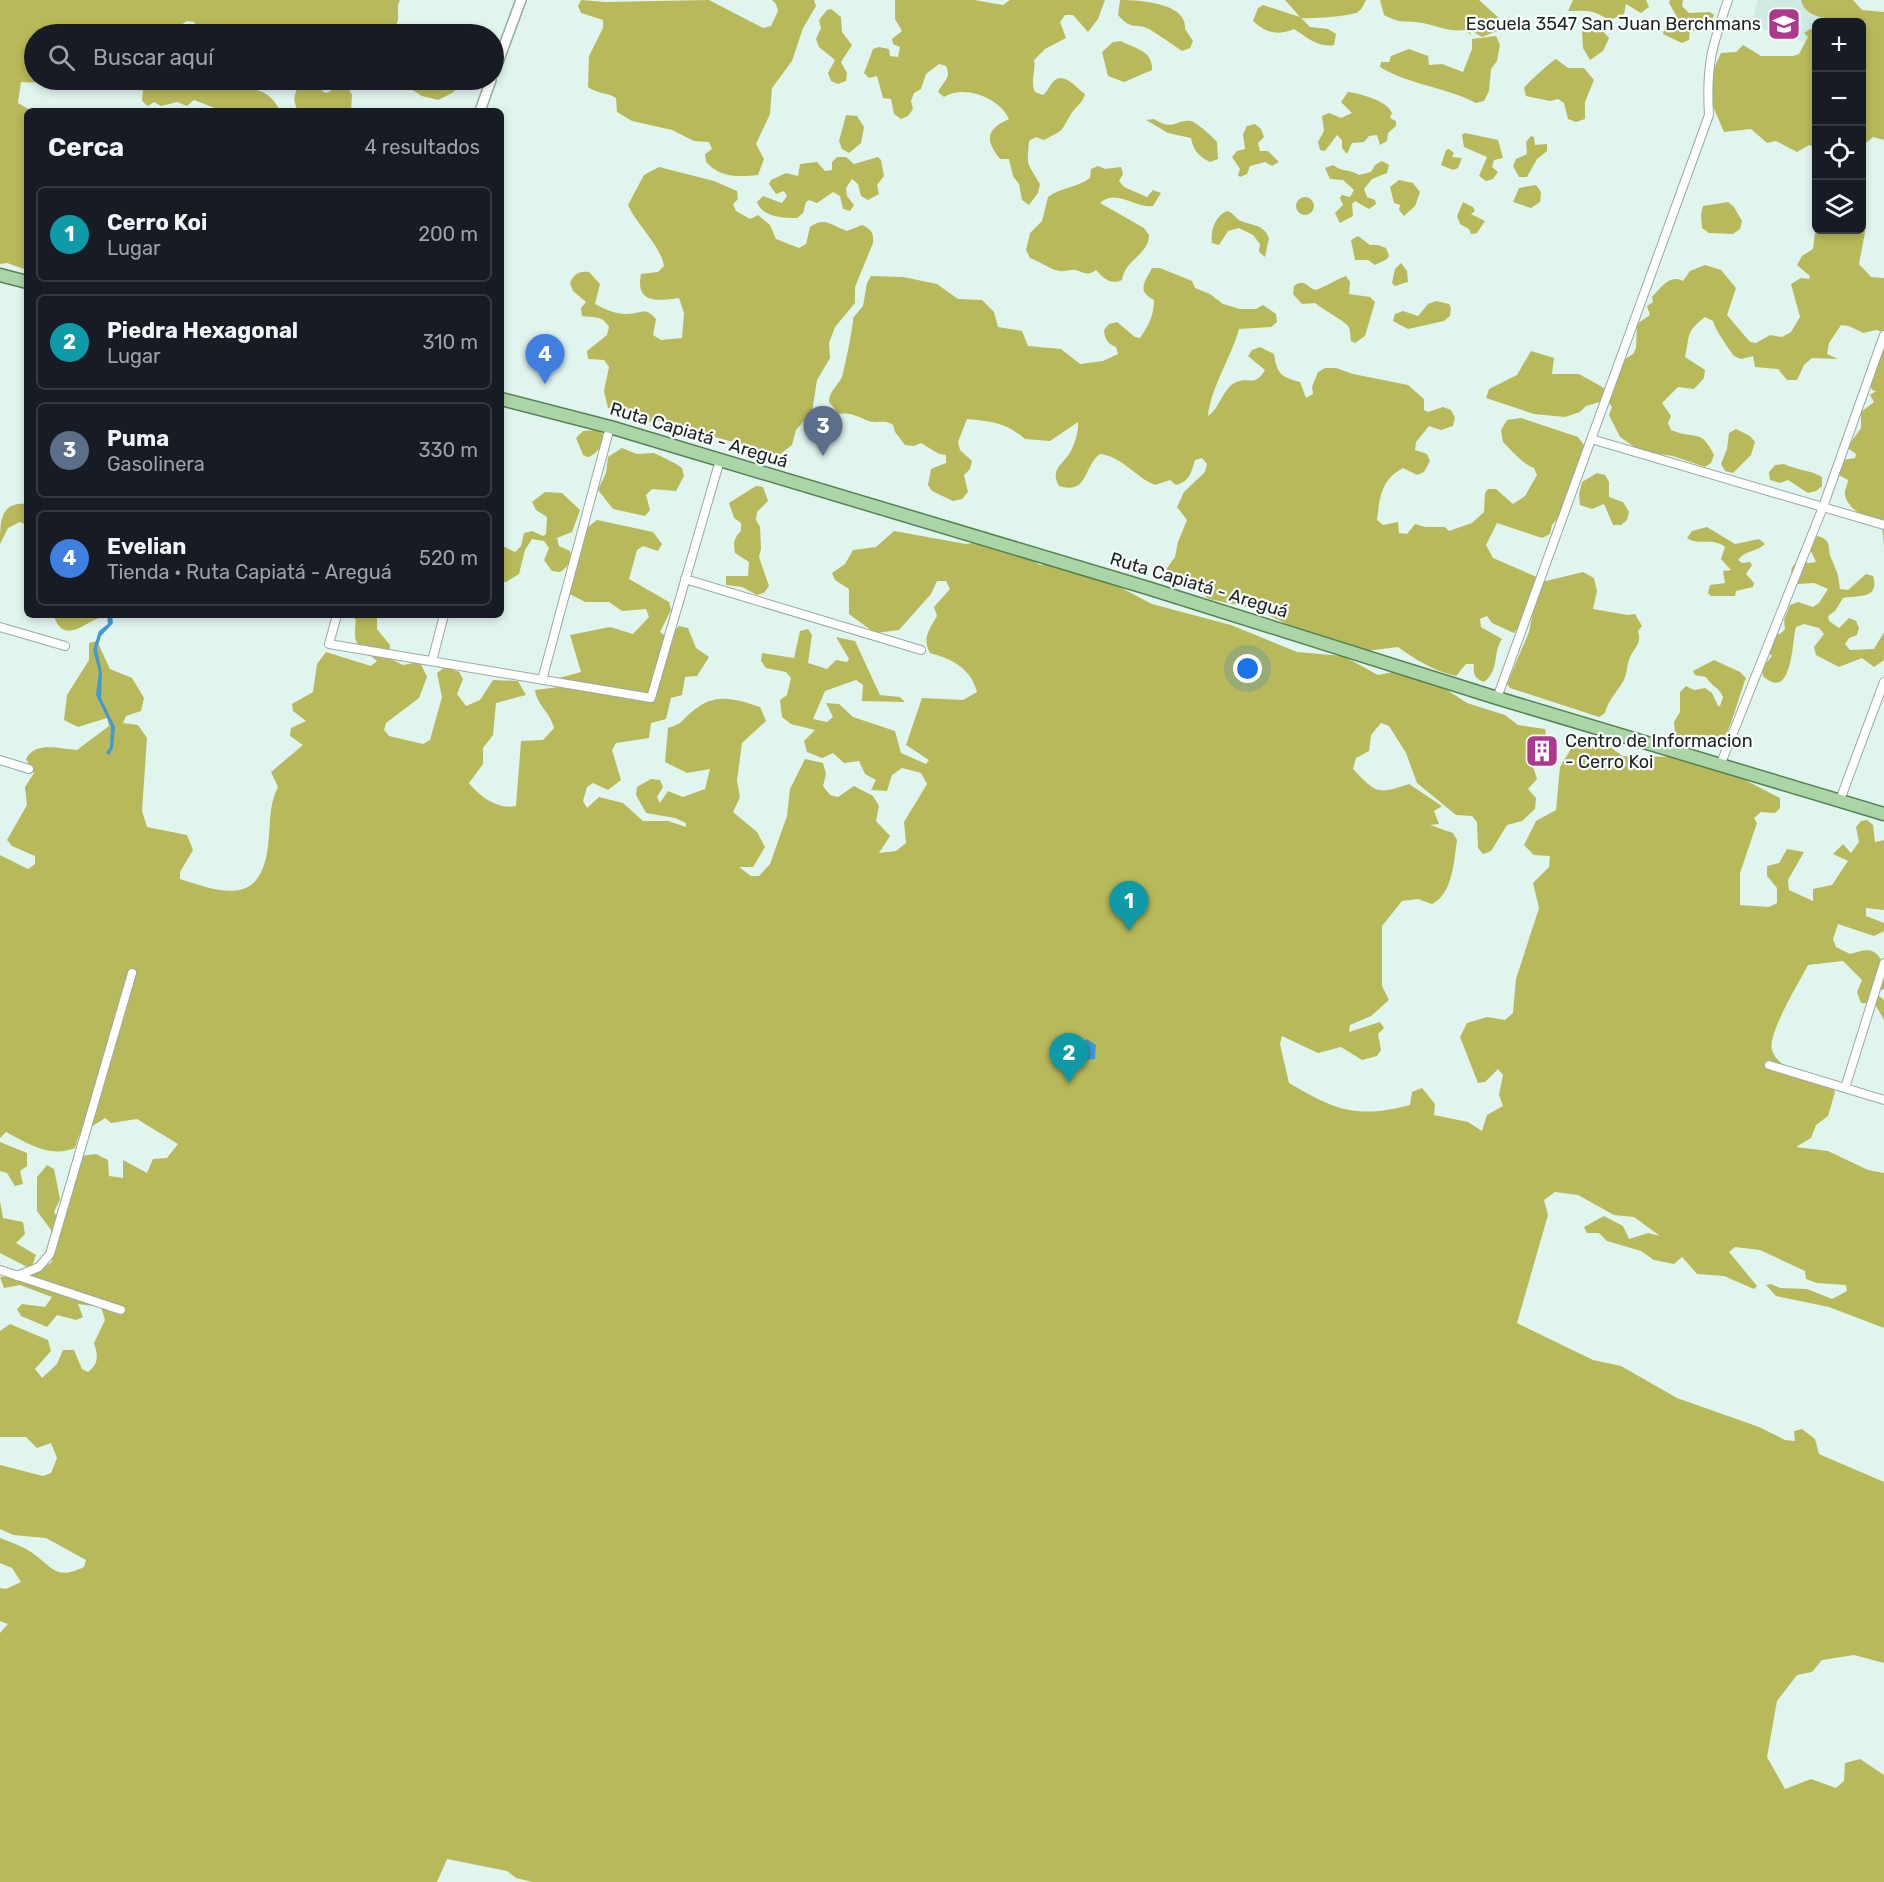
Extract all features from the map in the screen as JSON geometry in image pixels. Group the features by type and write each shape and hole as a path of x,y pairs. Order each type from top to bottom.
{"main road":[{"path":"0,275 24,281"},
{"name":"Ruta Capiatá - Areguá","path":"504,400 610,427 1151,589 1497,698 1721,763 1884,814"}],"street":[{"path":"504,45 520,0"},
{"path":"1497,698 1709,115 1707,77 1711,48 1728,0"},
{"path":"481,108 487,90"},
{"path":"1721,763 1823,507 1884,335"},
{"path":"542,680 610,427"},
{"path":"1591,440 1884,525"},
{"path":"336,618 329,644 651,698 720,460"},
{"path":"686,579 921,650"},
{"path":"432,661 443,618"},
{"path":"0,627 64,646"},
{"path":"1840,800 1884,682"},
{"path":"0,760 29,769"},
{"path":"1845,1088 1884,963"},
{"path":"16,1276 39,1267 50,1254 132,973"},
{"path":"1769,1065 1884,1100"},
{"path":"0,1270 121,1310"}],"shaded area":[{"path":"0,0 400,0 396,24 195,24 187,21 182,24 24,24 24,82 21,82 18,103 27,108 24,108 24,269 7,263 0,264"},
{"path":"581,0 605,2 709,0 763,28 771,26 778,11 772,0 814,0 816,6 803,28 792,61 772,88 770,114 756,144 764,159 758,175 736,176 718,171 706,162 705,154 712,149 709,142 694,141 672,130 632,121 617,112 616,98 588,87 589,56 603,28 603,20 581,13 578,6"},
{"path":"895,0 974,0 1003,5 1010,0 1105,0 1098,19 1088,32 1073,15 1065,15 1060,22 1066,38 1045,49 1034,60 1035,92 1043,95 1056,79 1061,78 1069,81 1085,94 1061,130 1044,140 1036,137 1029,141 1028,163 1040,184 1038,193 1029,205 1022,200 1019,184 1013,176 1009,159 1000,159 990,140 992,131 1009,119 998,105 981,95 971,93 952,93 944,97 938,92 947,77 948,70 946,66 939,64 926,74 921,89 914,93 911,101 913,109 908,116 901,119 894,114 891,99 883,98 877,76 869,78 864,73 873,49 879,47 889,49 890,56 898,57 900,47 893,44 892,39 902,31 895,19"},
{"path":"1120,0 1150,2 1171,8 1184,20 1185,29 1193,41 1190,48 1182,51 1149,29 1127,23 1118,15"},
{"path":"1285,0 1366,0 1358,12 1331,17 1301,18 1310,27 1328,29 1336,34 1334,45 1328,46 1313,41 1294,29 1277,33 1262,28 1253,21 1258,8 1263,5 1300,17"},
{"path":"1380,0 1479,0 1499,18 1502,25 1497,31 1482,37 1470,30 1471,35 1465,30 1450,30 1401,21 1384,15"},
{"path":"1573,0 1646,0 1649,7 1641,13 1626,4 1624,14 1610,19 1590,11 1568,11"},
{"path":"1670,0 1683,0 1682,6 1689,13 1710,12 1714,15 1708,29 1702,27 1700,32 1690,30 1689,40 1682,43 1663,34 1666,22 1684,29 1669,3"},
{"name":"Escuela 3547 San Juan Berchmans","path":"1758,0 1846,0 1840,18 1812,18 1812,45 1751,25"},
{"path":"1801,0 1853,0 1862,10 1884,12 1884,140 1873,137 1866,142 1866,18 1825,18 1812,14 1803,6"},
{"path":"831,9 841,17 842,32 852,45 841,62 847,73 846,81 838,84 831,81 828,73 835,60 819,47 816,39 821,28 819,20 827,10"},
{"path":"1598,26 1609,38 1603,51 1590,60 1583,48 1582,31"},
{"path":"1812,29 1812,146 1809,145 1797,152 1776,141 1767,143 1751,129 1724,132 1705,88 1721,53 1736,52 1743,45 1761,56 1793,56 1799,54 1808,37 1804,33"},
{"path":"1496,36 1500,45 1497,61 1491,69 1489,91 1484,101 1476,103 1403,78 1380,67 1381,62 1389,62 1391,56 1409,49 1428,56 1429,65 1442,64 1463,72 1472,49 1472,39"},
{"path":"1121,41 1146,54 1152,63 1152,70 1124,82 1108,76 1102,52 1113,42"},
{"path":"1556,59 1568,68 1584,68 1594,80 1585,102 1585,119 1576,122 1568,119 1564,103 1558,99 1550,101 1526,96 1524,88 1526,85"},
{"path":"143,90 258,90 274,101 278,108 214,108 194,100 187,106 177,102 161,106 154,102 148,106 142,101"},
{"path":"296,90 321,90 326,93 332,90 349,90 352,95 351,108 296,108 294,99"},
{"path":"413,90 455,90 438,100 422,96"},
{"path":"1348,92 1366,96 1385,105 1392,113 1390,118 1396,121 1396,126 1388,133 1387,141 1380,145 1377,135 1369,136 1364,142 1352,143 1347,154 1342,148 1342,140 1337,135 1325,151 1320,150 1318,142 1324,131 1322,116 1329,113 1341,118 1352,113 1341,102"},
{"path":"846,115 857,116 864,127 861,143 849,153 842,149 839,141"},
{"path":"1154,119 1166,125 1193,122 1217,142 1218,159 1210,162 1206,160 1195,150 1191,138 1168,133 1146,120"},
{"path":"1255,124 1261,129 1264,137 1258,143 1260,151 1268,151 1279,162 1272,166 1265,162 1250,166 1247,174 1240,177 1238,175 1240,169 1232,157 1237,151 1245,149 1243,134 1247,126"},
{"path":"1465,133 1498,140 1503,158 1494,160 1492,167 1498,172 1493,179 1486,181 1479,176 1487,157 1464,147 1462,135"},
{"path":"1531,136 1534,137 1535,145 1547,144 1547,151 1537,159 1527,177 1519,177 1513,166 1516,159 1527,154 1526,142"},
{"path":"1449,149 1454,153 1452,157 1462,158 1458,168 1453,170 1441,165 1446,150"},
{"path":"837,157 846,157 854,164 878,157 881,160 884,176 877,185 879,194 868,200 861,196 858,184 852,179 846,188 847,196 854,205 850,211 843,209 840,196 833,192 817,203 809,200 806,202 803,213 797,218 773,216 760,207 757,202 763,196 782,203 787,196 784,191 776,194 769,184 771,180 786,173 798,176 800,164 817,162 825,171 832,170 832,162"},
{"path":"1382,161 1389,165 1387,173 1372,179 1364,189 1367,197 1375,200 1376,204 1369,209 1355,201 1352,204 1353,216 1340,223 1335,213 1343,205 1340,198 1342,195 1350,197 1354,190 1343,180 1330,179 1325,168 1333,165 1359,175 1371,172 1375,165"},
{"path":"1098,166 1105,169 1121,167 1123,174 1119,181 1124,187 1147,197 1153,190 1161,193 1153,206 1112,197 1100,203 1144,228 1149,235 1145,248 1127,267 1122,280 1114,282 1096,270 1088,274 1073,270 1056,270 1030,258 1026,250 1030,233 1042,221 1048,197 1090,178 1091,169"},
{"path":"659,167 714,181 737,191 738,199 733,204 736,211 750,219 758,215 770,225 776,239 799,248 806,244 810,227 820,222 847,231 862,225 872,234 873,243 855,287 855,303 835,327 829,343 830,358 817,380 812,412 796,430 792,445 779,455 708,435 692,433 660,421 636,422 624,410 608,408 604,391 609,367 604,360 588,359 587,351 607,335 609,327 601,319 582,316 581,308 586,302 573,291 570,283 577,274 589,272 600,284 595,304 618,313 649,313 656,319 653,335 661,340 682,338 684,313 679,298 656,300 645,296 641,291 641,274 658,272 664,266 658,251 628,205 644,175"},
{"path":"1399,180 1413,183 1420,192 1415,206 1404,216 1399,210 1400,205 1394,203 1390,187"},
{"path":"1536,185 1541,192 1540,202 1531,208 1513,202 1519,188"},
{"path":"1305,197 1311,200 1314,206 1311,212 1305,215 1299,212 1296,206 1299,200"},
{"path":"1463,202 1473,207 1475,211 1471,214 1485,221 1477,233 1471,234 1469,229 1460,224 1457,216"},
{"path":"1728,202 1734,207 1742,221 1740,229 1733,234 1709,233 1702,228 1703,206"},
{"path":"1227,211 1239,220 1260,227 1266,233 1269,238 1265,257 1259,252 1260,244 1253,235 1239,228 1228,231 1219,245 1212,243 1214,224 1219,216"},
{"path":"1815,234 1865,234 1859,264 1871,277 1884,278 1884,332 1876,330 1863,333 1841,325 1829,343 1827,354 1838,359 1812,358 1804,365 1797,380 1787,380 1778,369 1755,367 1753,356 1741,359 1734,356 1713,321 1705,317 1691,331 1685,357 1705,370 1704,378 1694,389 1678,387 1662,403 1671,416 1668,423 1671,430 1697,436 1709,446 1714,455 1711,463 1705,467 1673,456 1640,451 1620,437 1609,415 1612,407 1607,400 1586,406 1580,412 1565,417 1534,414 1486,398 1489,389 1517,375 1531,351 1554,358 1552,374 1579,374 1613,393 1622,361 1633,354 1636,348 1637,324 1650,315 1647,306 1653,302 1652,297 1669,281 1678,279 1683,281 1690,271 1705,265 1721,270 1736,288 1727,315 1750,342 1756,343 1770,335 1782,337 1791,332 1800,317 1791,284 1801,278 1809,279 1810,276 1797,265 1802,256 1813,249"},
{"path":"1358,236 1370,245 1386,248 1389,256 1387,259 1375,265 1368,260 1355,260 1351,240"},
{"path":"1401,263 1407,271 1408,282 1395,286 1392,283 1395,269"},
{"path":"1152,268 1160,268 1192,281 1195,288 1210,294 1223,304 1240,309 1256,309 1263,305 1276,314 1277,322 1271,327 1239,329 1213,394 1208,416 1232,385 1241,380 1258,379 1265,370 1248,356 1252,350 1260,347 1274,354 1281,374 1300,382 1306,398 1313,394 1312,387 1318,372 1325,368 1336,368 1353,374 1408,385 1424,399 1424,410 1428,412 1443,407 1451,410 1455,418 1453,426 1441,430 1429,426 1416,442 1415,450 1427,454 1430,461 1424,472 1417,475 1403,468 1390,478 1383,490 1377,520 1383,525 1398,522 1399,533 1407,534 1415,524 1425,527 1445,527 1449,531 1472,523 1484,512 1485,493 1488,489 1496,489 1513,504 1525,496 1537,475 1534,468 1522,461 1503,442 1501,430 1507,420 1521,418 1578,437 1584,445 1583,465 1572,480 1563,503 1562,513 1552,525 1550,534 1542,538 1497,523 1486,545 1493,558 1546,581 1583,572 1594,578 1597,591 1593,609 1627,615 1635,614 1642,626 1638,631 1639,642 1630,657 1624,680 1605,713 1599,717 1510,688 1507,684 1529,632 1532,617 1525,619 1514,633 1492,623 1487,616 1480,619 1481,627 1502,639 1492,672 1484,682 1475,675 1474,664 1466,664 1456,676 1426,665 1398,647 1366,651 1308,635 1257,609 1209,599 1196,590 1180,586 1167,578 1165,571 1175,557 1187,520 1177,507 1184,492 1205,472 1207,464 1202,458 1195,460 1191,473 1184,481 1176,485 1170,480 1155,485 1115,459 1100,454 1081,483 1069,488 1059,486 1056,472 1073,447 1078,422 1050,441 1025,439 1012,429 998,424 967,419 958,442 960,450 972,461 970,469 964,475 968,492 962,499 953,501 932,491 928,485 931,469 946,463 946,455 939,454 921,443 914,446 905,445 895,432 893,425 887,422 869,421 851,414 839,414 829,402 832,392 842,377 853,318 863,306 867,283 871,276 903,277 937,284 958,299 982,300 994,312 998,327 1022,331 1028,346 1061,349 1080,364 1103,361 1118,354 1116,347 1107,341 1105,336 1104,330 1109,324 1117,322 1135,337 1140,338 1153,311 1154,300 1148,297 1144,290"},
{"path":"1346,276 1350,282 1349,294 1370,297 1375,302 1365,336 1355,343 1351,341 1347,324 1315,303 1302,304 1293,294 1294,286 1297,284 1303,283 1315,290"},
{"path":"1436,301 1449,304 1451,308 1450,316 1444,321 1408,329 1393,321 1395,314 1403,311 1418,316 1428,304"},
{"path":"1884,346 1884,546 1882,526 1854,509 1846,499 1848,480 1837,474 1843,460 1855,458 1856,454 1849,449 1849,445 1861,428 1861,412 1874,402 1870,395 1876,391 1872,390 1870,384"},
{"path":"1736,429 1750,436 1755,442 1751,455 1733,473 1725,471 1721,464 1727,449 1729,433"},
{"path":"599,430 604,436 601,446 590,456 583,455 576,438 583,431"},
{"path":"622,448 637,454 654,453 682,468 684,476 676,491 652,489 646,495 650,510 645,516 613,509 598,490 606,473 608,457"},
{"path":"1784,464 1822,477 1822,486 1808,493 1788,480 1780,483 1770,480 1769,472 1775,465"},
{"path":"1597,473 1605,475 1609,482 1609,497 1623,502 1629,512 1627,520 1621,525 1613,525 1604,504 1592,509 1580,505 1579,494 1582,482"},
{"path":"756,486 763,487 768,501 757,512 756,520 760,527 759,557 769,586 764,593 757,595 742,587 726,585 726,576 748,576 749,562 735,553 735,541 741,531 741,523 734,518 729,503"},
{"path":"545,492 562,493 580,510 572,532 557,538 559,546 570,551 569,563 560,572 552,571 544,560 549,548 544,541 532,539 525,550 519,574 504,582 504,546 515,552 521,546 524,533 532,531 543,536 546,534 547,517 536,510 532,502"},
{"path":"24,504 24,524 20,522 8,528 0,544 3,515 11,506"},
{"path":"597,520 653,532 662,544 658,551 643,546 637,550 629,579 669,602 671,610 660,632 667,637 679,626 688,628 696,648 709,657 697,676 685,677 682,695 671,698 666,719 651,723 649,738 616,743 612,750 621,780 608,790 593,783 587,787 583,801 587,808 599,797 623,803 643,821 668,821 686,827 686,823 675,818 646,813 636,795 637,787 651,779 660,780 663,787 657,797 660,803 668,791 683,797 705,789 710,769 687,773 665,762 668,728 681,722 702,704 718,699 734,700 760,707 766,721 742,743 737,781 740,797 733,812 757,832 765,847 753,867 739,867 751,876 759,876 770,864 787,816 790,789 805,759 823,763 826,774 823,786 830,795 838,797 854,786 873,796 879,806 876,821 890,836 879,853 896,851 906,843 904,822 927,784 921,773 902,768 892,775 887,791 871,790 876,780 865,774 859,761 844,763 833,753 822,758 807,752 804,741 815,730 791,724 782,717 780,700 787,695 791,678 786,672 766,668 761,661 762,653 794,658 800,631 808,629 812,635 808,663 827,669 836,660 847,662 849,659 836,637 855,641 880,695 900,697 905,702 862,701 863,685 856,680 825,691 813,719 827,722 833,717 826,703 839,704 853,717 895,731 901,753 926,764 929,760 906,745 922,698 963,700 977,692 966,671 946,658 930,653 928,648 928,634 937,616 934,607 950,589 946,581 937,581 931,594 899,630 875,633 849,614 849,589 835,580 832,573 845,564 853,550 876,547 894,531 966,544 982,542 1010,549 1040,565 1072,562 1152,604 1231,625 1297,652 1343,656 1378,675 1398,671 1444,688 1467,703 1505,715 1518,725 1545,729 1547,742 1532,741 1529,754 1537,779 1528,789 1536,798 1535,809 1522,821 1507,825 1491,851 1483,854 1478,848 1477,822 1472,816 1456,815 1417,783 1406,753 1389,726 1381,723 1371,735 1369,751 1356,758 1353,769 1372,787 1378,790 1390,790 1409,784 1442,806 1434,811 1439,824 1430,825 1453,833 1457,840 1451,876 1439,899 1432,904 1418,899 1402,901 1382,926 1382,986 1389,1000 1371,1016 1350,1025 1349,1032 1380,1022 1384,1028 1378,1034 1381,1050 1377,1056 1362,1060 1341,1047 1318,1053 1282,1036 1280,1044 1289,1083 1333,1106 1346,1109 1375,1111 1410,1105 1412,1092 1422,1088 1435,1104 1434,1115 1468,1122 1482,1131 1487,1115 1503,1106 1499,1095 1503,1075 1498,1069 1485,1082 1478,1083 1460,1037 1467,1023 1487,1017 1505,1020 1513,1013 1516,979 1539,908 1533,883 1549,867 1550,856 1534,855 1524,845 1536,821 1556,810 1560,767 1571,749 1607,745 1623,756 1675,757 1745,780 1780,798 1780,808 1775,813 1761,812 1754,818 1757,823 1740,873 1740,905 1769,907 1777,903 1777,888 1767,876 1767,866 1779,863 1787,849 1804,852 1788,880 1789,890 1813,901 1813,889 1832,885 1848,861 1833,854 1843,844 1851,853 1859,842 1856,827 1861,821 1867,820 1873,825 1875,842 1884,840 1884,910 1866,908 1866,916 1884,923 1884,931 1874,936 1838,924 1833,939 1836,947 1850,954 1864,950 1872,951 1881,960 1878,968 1884,970 1884,989 1879,991 1879,996 1884,1000 1884,1020 1875,1004 1861,1003 1857,992 1862,980 1843,961 1808,965 1779,1020 1774,1032 1772,1050 1777,1059 1800,1077 1819,1084 1830,1084 1835,1092 1828,1116 1816,1125 1811,1138 1796,1147 1828,1151 1868,1170 1884,1173 1884,1328 1829,1307 1776,1296 1766,1285 1807,1289 1832,1299 1847,1291 1846,1285 1817,1283 1806,1279 1805,1271 1760,1250 1735,1247 1729,1252 1757,1286 1754,1289 1724,1276 1697,1274 1682,1257 1674,1264 1654,1260 1641,1251 1607,1241 1599,1233 1587,1233 1584,1227 1604,1216 1623,1226 1629,1239 1648,1233 1660,1236 1634,1217 1614,1215 1578,1195 1555,1192 1544,1200 1548,1215 1517,1323 1593,1360 1621,1366 1677,1398 1759,1427 1785,1440 1795,1441 1794,1431 1802,1429 1815,1439 1819,1454 1884,1482 1884,1663 1854,1655 1822,1660 1812,1672 1797,1675 1777,1701 1767,1757 1785,1789 1811,1779 1836,1788 1844,1781 1845,1763 1860,1759 1884,1775 1884,1882 533,1882 516,1878 507,1871 447,1859 437,1882 0,1882 0,1633 8,1624 0,1621 0,1588 6,1589 21,1582 12,1568 0,1563 0,1538 27,1550 60,1572 67,1573 84,1567 86,1560 46,1538 13,1535 0,1529 0,1465 43,1476 51,1473 57,1458 51,1443 37,1448 26,1437 0,1437 0,1331 10,1324 48,1340 51,1351 35,1369 42,1378 57,1364 63,1350 74,1350 82,1369 88,1372 92,1369 97,1359 94,1343 105,1320 101,1307 78,1304 83,1317 76,1320 57,1315 47,1327 21,1316 17,1309 22,1304 45,1307 52,1297 20,1285 4,1288 0,1277 33,1275 52,1262 51,1230 37,1211 37,1177 47,1165 54,1169 60,1199 54,1212 58,1218 66,1216 80,1156 96,1154 108,1160 109,1176 123,1178 123,1160 147,1173 153,1159 167,1158 178,1144 137,1119 111,1123 105,1118 79,1135 75,1148 66,1151 40,1148 6,1132 0,1138 0,855 28,869 35,864 35,856 12,846 7,840 27,805 25,787 34,773 26,759 30,753 41,748 77,750 109,726 107,718 78,727 64,720 67,695 89,660 89,643 97,641 110,669 132,678 144,698 141,711 126,716 123,723 138,725 147,738 142,811 147,827 187,835 193,850 180,872 180,879 225,891 248,886 257,878 264,865 268,846 271,808 278,787 271,772 303,745 290,736 291,728 306,721 293,711 292,704 313,692 317,664 326,652 371,666 377,661 358,645 354,618 377,618 377,629 390,645 389,658 403,665 420,662 427,677 419,698 386,723 384,730 389,736 423,744 430,740 442,697 437,673 445,667 459,672 463,679 457,694 466,706 480,700 493,680 518,681 526,695 496,703 493,735 483,748 483,764 469,783 478,793 496,804 516,806 521,741 543,740 554,728 535,690 559,687 559,678 581,672 570,635 610,627 633,634 649,617 646,609 622,611 609,602 585,602 570,594 584,530"},
{"path":"1707,527 1735,544 1759,539 1765,544 1744,554 1738,560 1742,563 1750,562 1752,565 1746,574 1754,583 1753,587 1736,591 1735,596 1711,596 1708,593 1710,585 1725,583 1723,571 1731,570 1721,559 1725,547 1716,542 1687,538 1692,531"},
{"path":"1818,536 1828,543 1840,589 1848,590 1866,574 1873,576 1874,584 1871,593 1843,598 1835,611 1828,616 1829,621 1839,628 1849,618 1856,621 1859,628 1857,635 1849,638 1845,644 1850,650 1874,649 1884,632 1884,660 1874,667 1862,658 1839,667 1816,655 1814,647 1824,634 1819,628 1804,624 1796,627 1786,676 1780,682 1773,682 1763,676 1762,668 1772,656 1766,650 1772,634 1780,634 1785,629 1784,620 1790,605 1798,602 1813,607 1819,603 1828,589 1814,583 1798,584 1791,573 1794,564 1802,560 1808,563 1816,562 1809,547 1811,539"},
{"path":"55,618 99,618 70,631 58,625"},
{"path":"1714,660 1740,672 1746,678 1724,738 1704,735 1686,744 1675,733 1674,722 1680,712 1680,692 1686,686 1694,690 1705,688 1712,693 1720,706 1723,697 1720,691 1706,677 1695,675 1693,671"},
{"path":"0,1142 27,1153 27,1166 20,1171 23,1184 15,1186 7,1173 0,1171"},
{"path":"0,1201 3,1218 23,1222 25,1234 16,1243 36,1255 31,1269 0,1253"}],"water":[{"path":"107,618 112,618 113,623 101,636 97,649 102,673 101,698 115,727 113,748 109,755 106,753 110,747 111,726 96,695 99,672 93,650 99,631 108,624"},
{"path":"1087,1039 1096,1045 1095,1059 1086,1060 1078,1055 1077,1044"}],"place":[{"name":"Escuela 3547 San Juan Berchmans","path":"1784,24"},
{"name":"Evelian","path":"545,384"},
{"name":"Puma","path":"823,456"},
{"name":"Centro de Informacion - Cerro Koi","path":"1542,751"},
{"name":"Cerro Koi","path":"1129,931"},
{"name":"Piedra Hexagonal","path":"1069,1083"}]}
